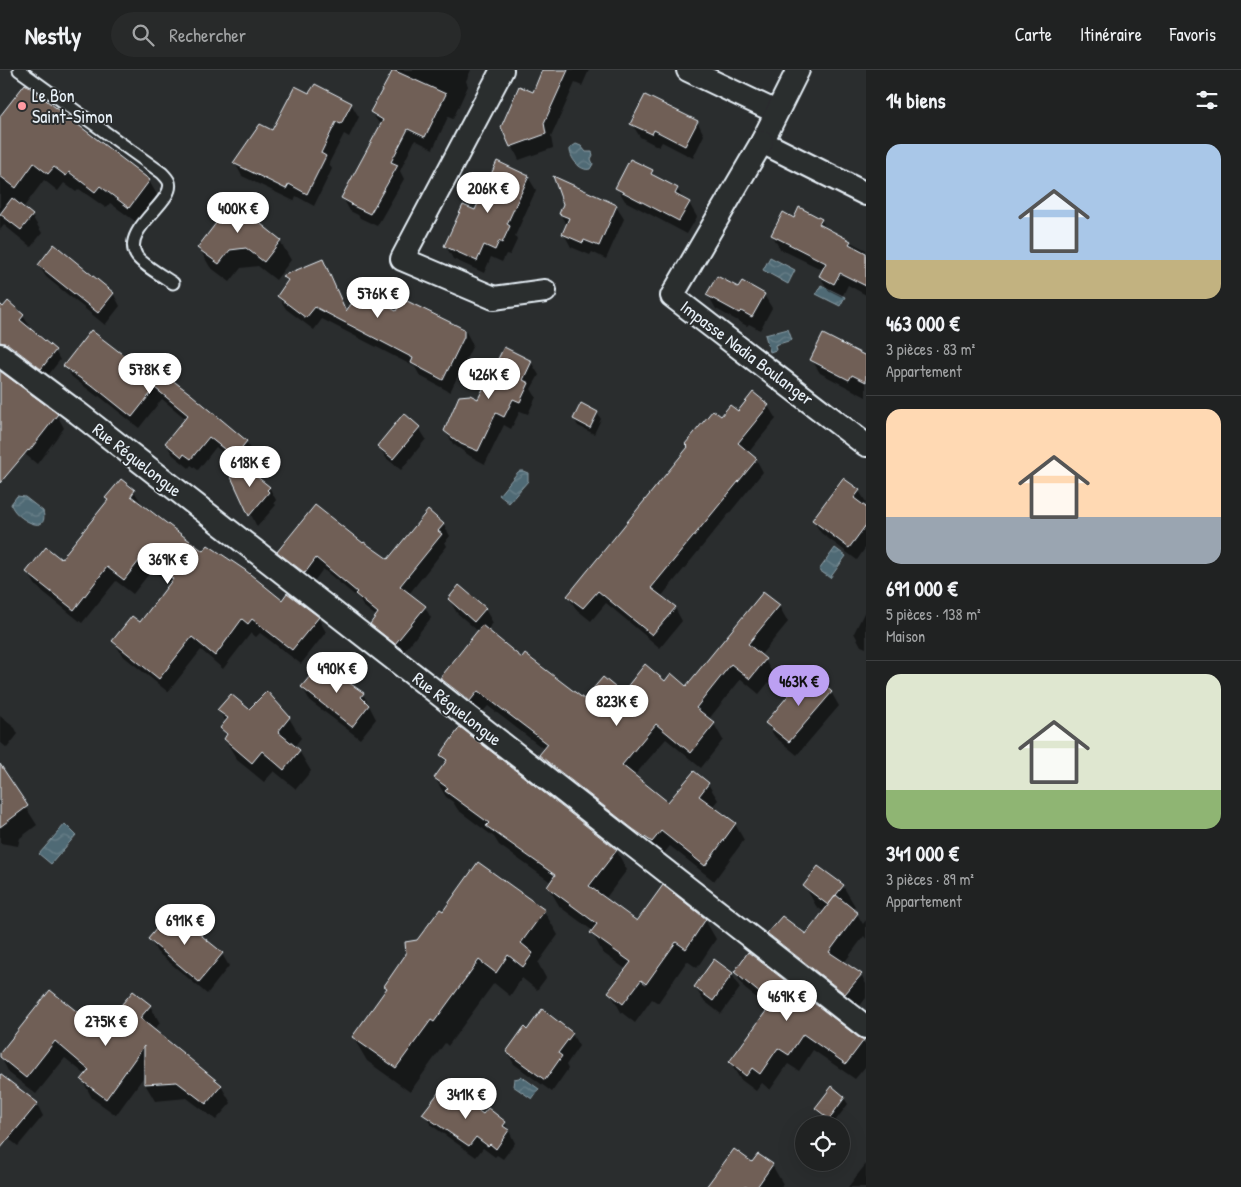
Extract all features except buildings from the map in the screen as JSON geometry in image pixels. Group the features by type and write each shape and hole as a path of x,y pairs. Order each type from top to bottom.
{"street":[{"path":"502,70 402,259 494,298 545,291"},
{"path":"688,70 776,112"},
{"path":"798,70 762,142 866,194"},
{"name":"Impasse Nadia Boulanger","path":"762,142 672,296 866,445"},
{"name":"Rue Réguelongue","path":"0,355 78,413 866,1027"}],"lane":[{"path":"19,70 162,173 169,182 169,190 140,229 133,242 137,258 173,283"}],"water":[{"path":"576,144 581,146 586,152 592,152 591,159 593,164 590,169 579,166 573,159 570,148"},
{"path":"770,257 795,270 788,284 763,270"},
{"path":"821,285 845,297 840,306 816,294"},
{"path":"788,329 792,340 775,345 776,350 770,352 765,335"},
{"path":"520,471 528,473 528,481 509,503 499,495"},
{"path":"17,496 25,497 43,511 44,519 41,523 31,523 18,515 11,504"},
{"path":"835,548 846,556 830,578 819,570"},
{"path":"65,824 76,835 51,864 39,854"},
{"path":"521,1076 539,1089 532,1099 513,1086 514,1079"}],"place":[{"name":"Le Bon Saint-Simon","path":"22,106"}]}
